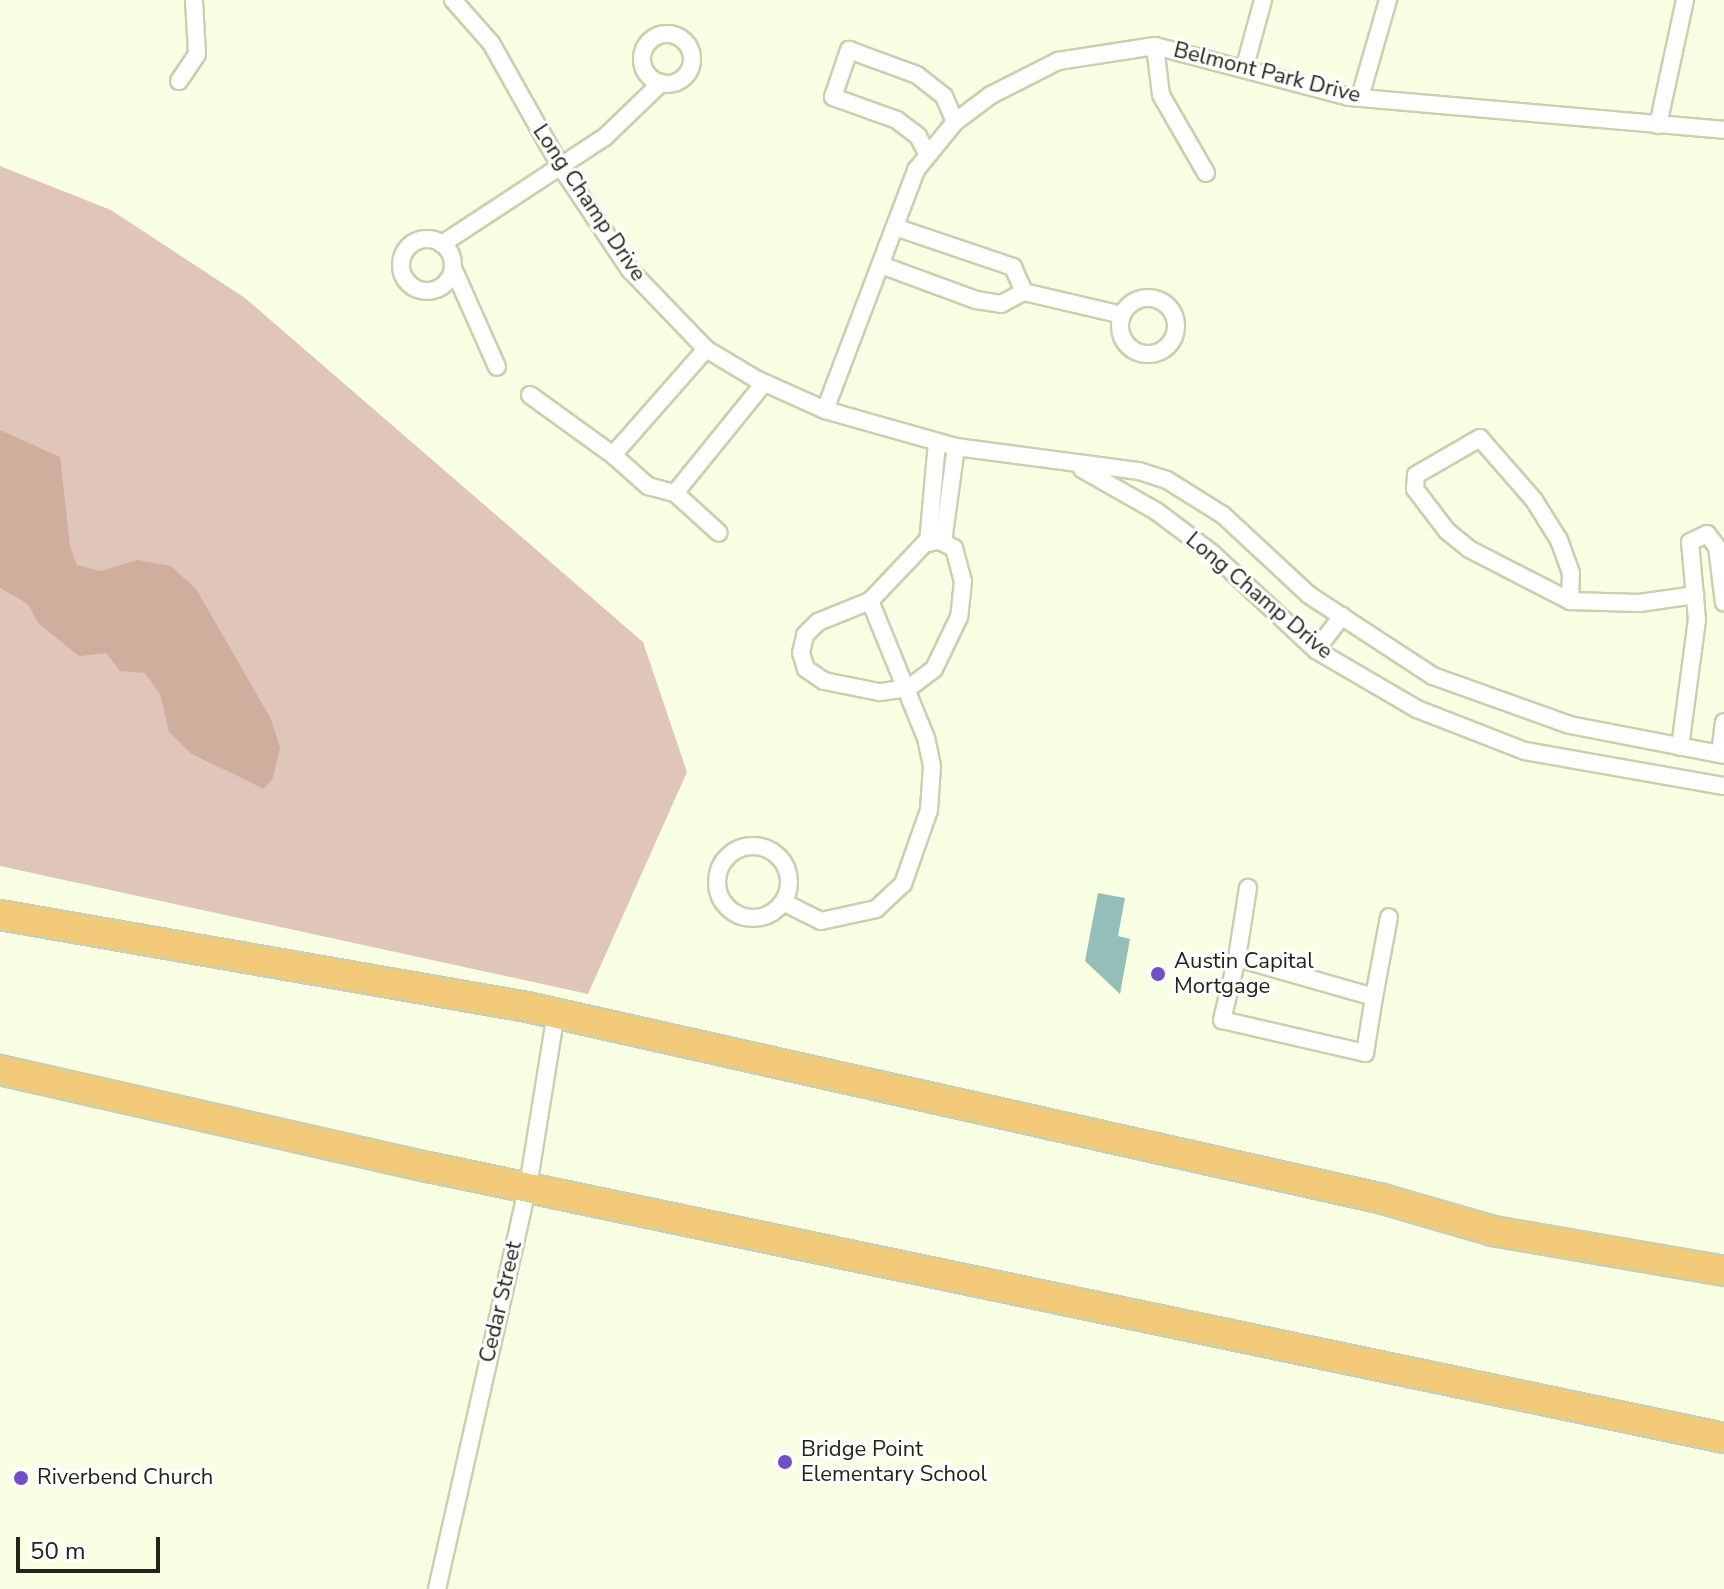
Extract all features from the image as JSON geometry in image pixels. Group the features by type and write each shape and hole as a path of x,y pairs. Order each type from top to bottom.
{"highway":[{"path":"0,915 556,1014 1383,1199 1493,1231 1724,1271"},
{"path":"0,1070 528,1186 1724,1438"}],"street":[{"path":"179,81 197,54 194,0"},
{"name":"Long Champ Drive","path":"453,0 491,43 561,167 630,270 706,349 764,383 825,410 937,442 1077,466 1139,471 1196,496 1309,595 1433,676 1518,711 1722,755"},
{"path":"1360,97 1388,0"},
{"path":"1658,125 1685,0"},
{"path":"1245,66 1261,2"},
{"path":"1155,46 1161,95 1206,173"},
{"name":"Belmont Park Drive","path":"825,410 916,170 955,122 991,95 1058,61 1155,46 1360,97 1724,130"},
{"path":"928,155 918,136 897,120 833,97 849,50 917,75 944,96 955,122"},
{"path":"442,244 623,123 661,83"},
{"path":"895,227 1013,267 1024,292"},
{"path":"453,268 446,283 431,291 414,288 403,276 401,259 410,244 426,239 442,244 453,268 497,367"},
{"path":"881,265 976,300 1001,304 1024,292 1122,315"},
{"path":"613,455 706,349"},
{"path":"675,493 764,383"},
{"path":"530,395 613,455 648,486 675,493 719,533"},
{"path":"1570,601 1571,573 1559,540 1534,500 1480,438 1416,475 1415,489 1447,531 1469,549 1570,601 1639,603 1695,595"},
{"path":"935,543 937,442"},
{"path":"935,543 954,548 963,581 959,617 934,669 909,688 879,692 824,681 806,669 801,653 805,635 818,622 870,601 935,543 956,447"},
{"name":"Long Champ Drive","path":"1077,466 1156,511 1213,554 1316,650 1417,709 1525,751 1724,786"},
{"path":"1680,747 1697,620 1690,542 1707,534 1717,547 1724,603"},
{"path":"783,902 821,921 853,917 876,909 903,884 929,810 932,766 909,688 870,601"},
{"path":"1316,650 1342,616"},
{"path":"1722,755 1724,722"},
{"path":"1692,781 1697,750"},
{"path":"756,846 772,851 790,877 783,902 767,916 735,914 717,888 727,857 756,846"},
{"path":"1248,888 1237,958 1222,1020 1365,1053 1389,917"},
{"path":"1237,958 1374,997"},
{"name":"Cedar Street","path":"437,1589 528,1186 556,1014"}],"shaded area":[{"path":"0,166 111,210 245,298 643,642 687,772 588,994 0,866"},
{"path":"0,430 60,457 70,546 77,565 101,571 137,560 171,566 196,589 271,719 280,747 273,778 264,789 190,753 169,732 160,694 145,673 120,671 106,653 79,656 38,623 28,604 0,588"}],"water":[{"path":"1098,893 1125,898 1118,936 1130,939 1120,994 1085,961"}],"place":[{"name":"Austin Capital Mortgage","path":"1158,974"},
{"name":"Bridge Point Elementary School","path":"785,1462"},
{"name":"Riverbend Church","path":"21,1478"}]}
